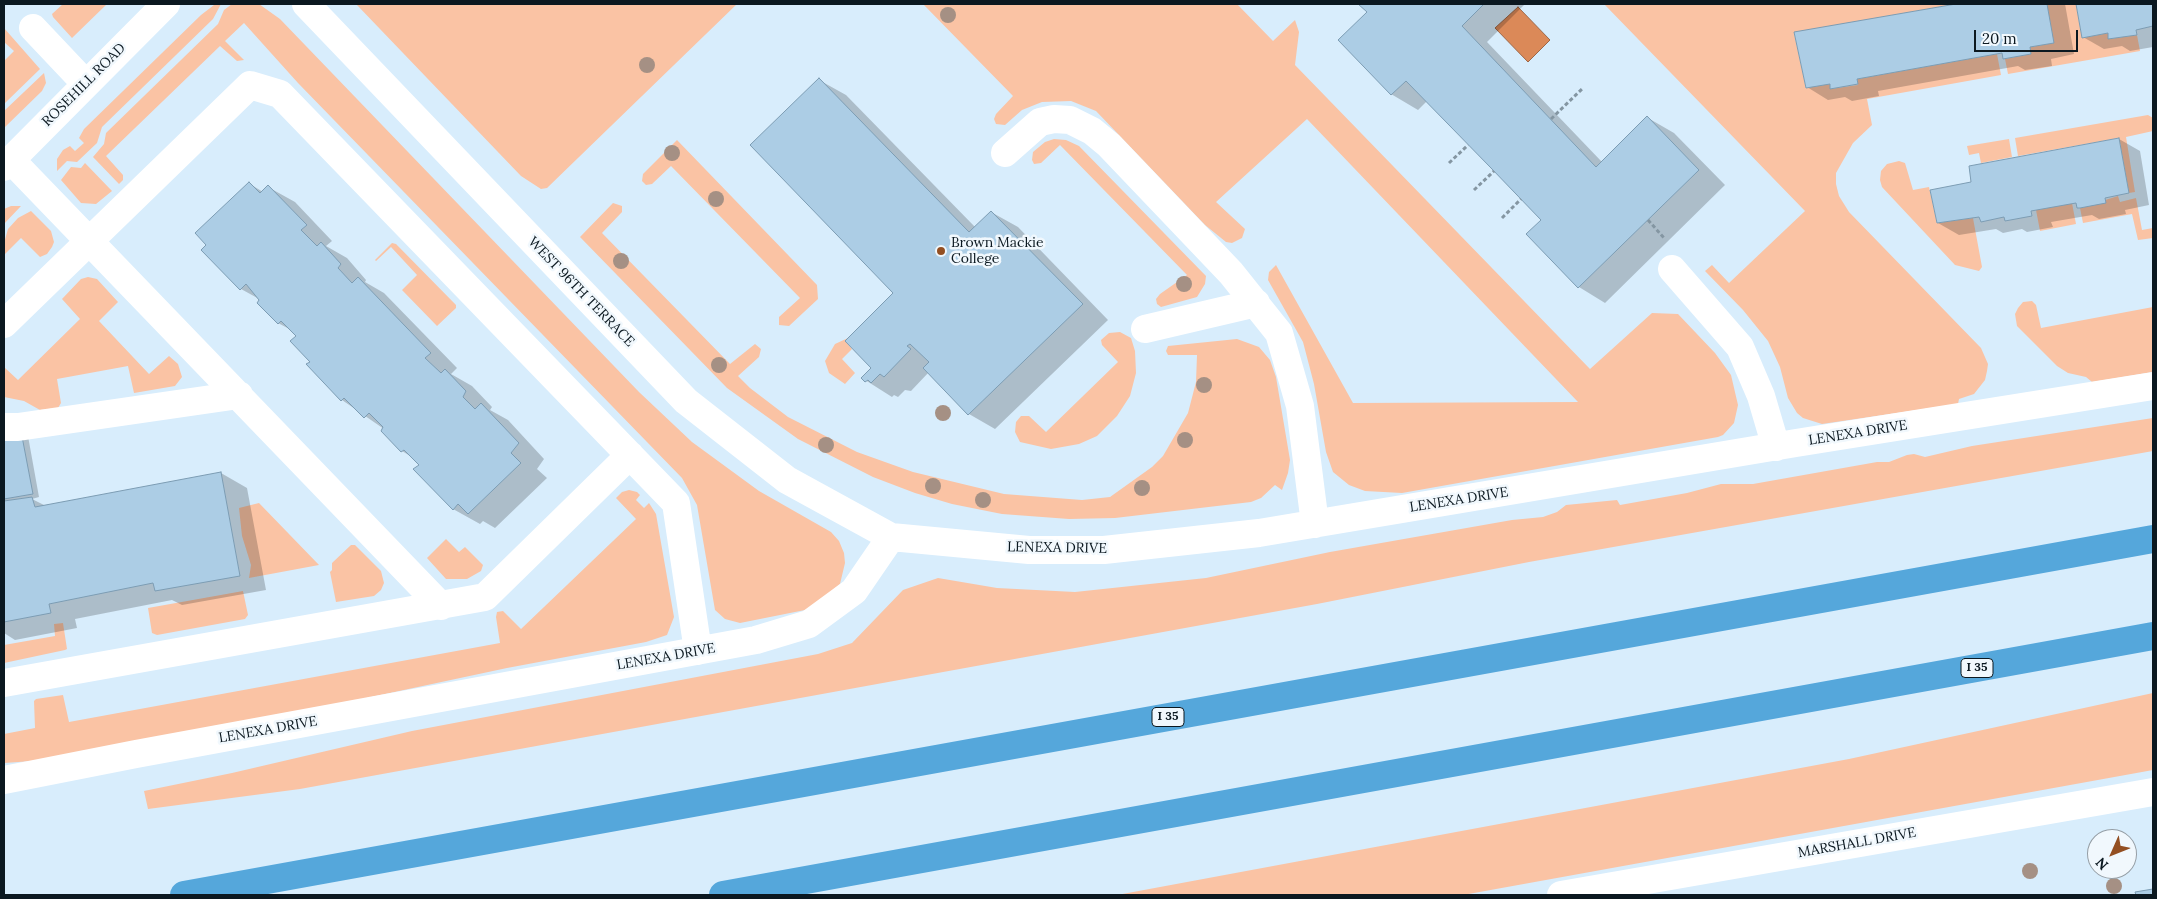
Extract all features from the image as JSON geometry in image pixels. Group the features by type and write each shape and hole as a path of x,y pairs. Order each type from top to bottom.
{"highway":[{"name":"I 35","path":"184,895 2153,538"},
{"name":"I 35","path":"723,895 2153,636"}],"street":[{"name":"ROSEHILL ROAD","path":"7,163 166,4"},
{"name":"WEST 96TH TERRACE","path":"306,4 686,401 787,480 891,537"},
{"path":"33,28 86,83"},
{"path":"4,324 250,85 280,94 676,503 698,651"},
{"path":"1005,153 1040,122 1054,119 1070,120 1092,131 1109,145 1224,266 1256,303 1279,333 1300,406 1315,524"},
{"path":"7,163 90,240 441,606"},
{"path":"1671,256 1740,347 1761,396 1776,447"},
{"path":"1145,328 1256,303"},
{"name":"LENEXA DRIVE","path":"4,780 756,640 809,624 854,591 891,537 1029,550 1104,550 1259,533 2153,386"},
{"path":"4,427 18,427 240,395"},
{"path":"4,683 485,597 630,456"},
{"name":"MARSHALL DRIVE","path":"1561,895 2153,792"}],"path":[{"path":"1551,119 1583,88"},
{"path":"1449,163 1468,145"},
{"path":"1474,190 1494,171"},
{"path":"1502,218 1521,199"},
{"path":"1648,220 1671,256"}],"shaded area":[{"path":"63,4 107,4 72,38 52,14"},
{"path":"221,4 213,19 102,127 97,143 77,162 67,161 57,171 57,159 63,150 70,146 75,151 84,143 79,138 84,129 201,15 214,5"},
{"path":"232,4 259,4 280,19 639,392 692,442 759,491 831,532 839,541 844,553 845,563 840,584 810,609 740,623 725,619 715,610 697,505 682,478 298,83 244,23 225,41 244,60 237,61 220,46 106,156 123,175 123,180 119,184 93,157 104,144 106,133 218,24 224,10"},
{"path":"356,4 737,4 547,188 541,189 521,176"},
{"path":"923,4 1237,4 1273,41 1295,20 1299,32 1295,65 1590,369 1652,313 1678,314 1715,353 1731,375 1738,405 1734,423 1723,435 1718,437 1402,493 1365,491 1349,485 1333,472 1326,452 1314,384 1303,342 1268,280 1269,272 1276,265 1353,403 1578,402 1307,119 1216,202 1245,229 1242,238 1232,243 1226,242 1205,225 1096,111 1071,101 1042,102 1022,110 1005,125 996,124 994,119 996,114 1013,96"},
{"path":"1604,4 1956,4 1794,33 1806,88 1830,84 1830,89 1858,85 1857,79 1997,54 2001,75 1867,99 1872,125 1853,143 1836,173 1839,196 1849,212 1981,348 1988,364 1987,371 1985,380 1974,394 1959,399 1958,404 1822,424 1803,418 1797,413 1788,398 1780,367 1768,341 1743,310 1705,271 1712,265 1729,283 1805,211"},
{"path":"2047,4 2076,4 2082,38 2108,33 2108,39 2137,35 2140,51 2008,74 2005,59 2031,54 2030,47 2053,43"},
{"path":"1518,7 1550,40 1528,62 1495,28"},
{"path":"4,28 40,69 4,104 4,61 14,51 4,42"},
{"path":"44,73 46,83 42,91 4,128 4,111"},
{"path":"2148,115 2153,118 2153,131 2126,137 2135,192 2129,193 2119,138 2018,156 2015,138"},
{"path":"1054,139 1066,140 1079,146 1206,276 1205,284 1197,297 1161,307 1157,304 1156,299 1160,294 1187,275 1060,145 1041,163 1034,164 1032,160 1033,152 1045,142"},
{"path":"2009,139 2012,157 1981,163 1979,153 1969,155 1967,146"},
{"path":"677,140 817,285 818,299 789,326 779,325 779,317 800,298 671,166 652,184 646,185 642,181 643,174"},
{"path":"1899,161 1905,163 1913,190 1929,187 1937,223 1973,218 1982,267 1979,271 1955,265 1882,187 1880,180 1881,171 1887,164"},
{"path":"85,163 112,191 96,204 81,203 61,180 71,167 81,168"},
{"path":"2118,196 2120,202 2136,198 2142,230 2153,228 2153,238 2138,240 2132,214 2083,223 2080,208"},
{"path":"613,203 622,206 622,212 602,233 730,364 755,344 761,349 759,357 738,376 750,388 788,417 857,452 913,472 1004,494 1082,500 1110,497 1152,467 1163,456 1188,413 1196,382 1197,355 1168,355 1166,351 1168,346 1237,339 1259,347 1270,360 1276,377 1290,460 1282,490 1275,485 1261,498 1251,502 1115,518 1069,519 1002,514 952,504 915,493 873,477 798,439 727,388 580,237"},
{"path":"2072,203 2076,224 2040,231 2036,210"},
{"path":"11,206 21,206 4,224 4,209"},
{"path":"31,211 51,231 54,242 52,247 47,254 40,257 21,238 4,255 4,243 8,229 18,218"},
{"path":"392,243 396,244 456,305 456,308 437,326 402,290 417,275 391,247 375,260"},
{"path":"88,277 97,279 118,302 99,321 149,374 169,356 178,364 182,377 175,386 134,393 128,366 57,379 61,403 58,408 40,410 24,401 4,397 4,367 18,380 80,319 62,299 81,279"},
{"path":"2032,301 2036,305 2041,328 2153,307 2153,372 2092,382 2086,377 2068,373 2057,366 2017,326 2015,314 2018,308 2023,302"},
{"path":"1120,332 1131,338 1135,351 1136,373 1130,396 1117,416 1097,436 1079,444 1051,449 1020,442 1015,432 1016,422 1021,416 1029,416 1046,432 1118,362 1102,345 1101,340 1109,333"},
{"path":"848,338 845,341 852,349 842,359 855,373 845,384 829,373 825,361 835,344"},
{"path":"2153,418 2153,451 1529,562 1317,604 300,789 148,809 144,791 232,773 412,731 818,654 852,643 903,590 938,578 997,588 1075,592 1206,578 1330,552 1512,520 1543,517 1557,512 1566,505 1617,500 1620,505 1687,493 1721,484 1753,484 1877,462 1889,462 1907,455 1914,454 1925,457 1972,446"},
{"path":"629,490 637,492 640,495 636,500 644,508 649,503 656,514 674,617 667,635 646,642 507,668 90,757 4,763 4,734 35,728 34,701 36,699 63,695 69,722 500,643 497,612 503,611 521,629 636,519 616,498 622,492"},
{"path":"259,503 319,565 249,578 251,565 242,536 239,508"},
{"path":"446,539 459,552 465,547 483,565 481,571 467,579 446,579 427,558"},
{"path":"351,545 355,545 381,571 384,583 381,590 374,596 336,602 330,572 332,570 332,563"},
{"path":"243,591 248,615 245,619 157,635 152,633 148,608"},
{"path":"63,623 67,649 4,663 4,645 55,636 54,624"},
{"path":"2153,693 2153,770 1463,895 1117,895 1849,759"}],"building":[{"path":"1358,4 1484,4 1462,26 1596,167 1647,116 1699,170 1578,288 1526,234 1541,220 1491,168 1406,81 1391,95 1338,40 1367,12"},
{"path":"1956,4 2047,4 2054,43 2030,47 2031,54 2003,59 2002,53 1857,79 1858,84 1830,89 1830,84 1806,88 1794,32"},
{"path":"2076,4 2153,4 2153,26 2136,30 2137,35 2108,39 2108,33 2082,38"},
{"name":"Brown Mackie College","path":"819,78 969,232 991,211 1083,304 968,415 923,368 929,362 910,344 907,346 911,349 884,377 880,374 871,383 868,380 865,382 861,378 871,368 845,341 893,293 750,145"},
{"path":"2119,138 2129,193 2105,198 2106,203 2077,208 2076,203 2031,211 2032,216 2005,221 2004,217 1981,222 1979,217 1937,223 1930,190 1971,182 1969,166"},
{"path":"249,182 260,193 268,185 307,225 301,230 317,246 321,242 341,264 338,268 352,283 358,277 431,353 425,358 441,373 445,369 466,391 463,397 475,409 481,403 519,443 511,453 521,463 468,514 458,504 453,510 413,469 419,465 404,450 401,452 381,431 383,427 369,413 364,418 344,398 341,401 306,364 310,362 290,341 296,336 281,321 278,324 257,303 259,300 246,284 240,290 201,250 206,245 195,233"},
{"path":"21,431 33,494 4,499 4,434"},
{"path":"221,472 240,576 155,591 153,583 49,604 51,613 4,622 4,501 32,497 35,507"},
{"path":"2153,889 2153,895 2136,895 2135,892"}],"place":[{"name":"Brown Mackie College","path":"941,251"}]}
